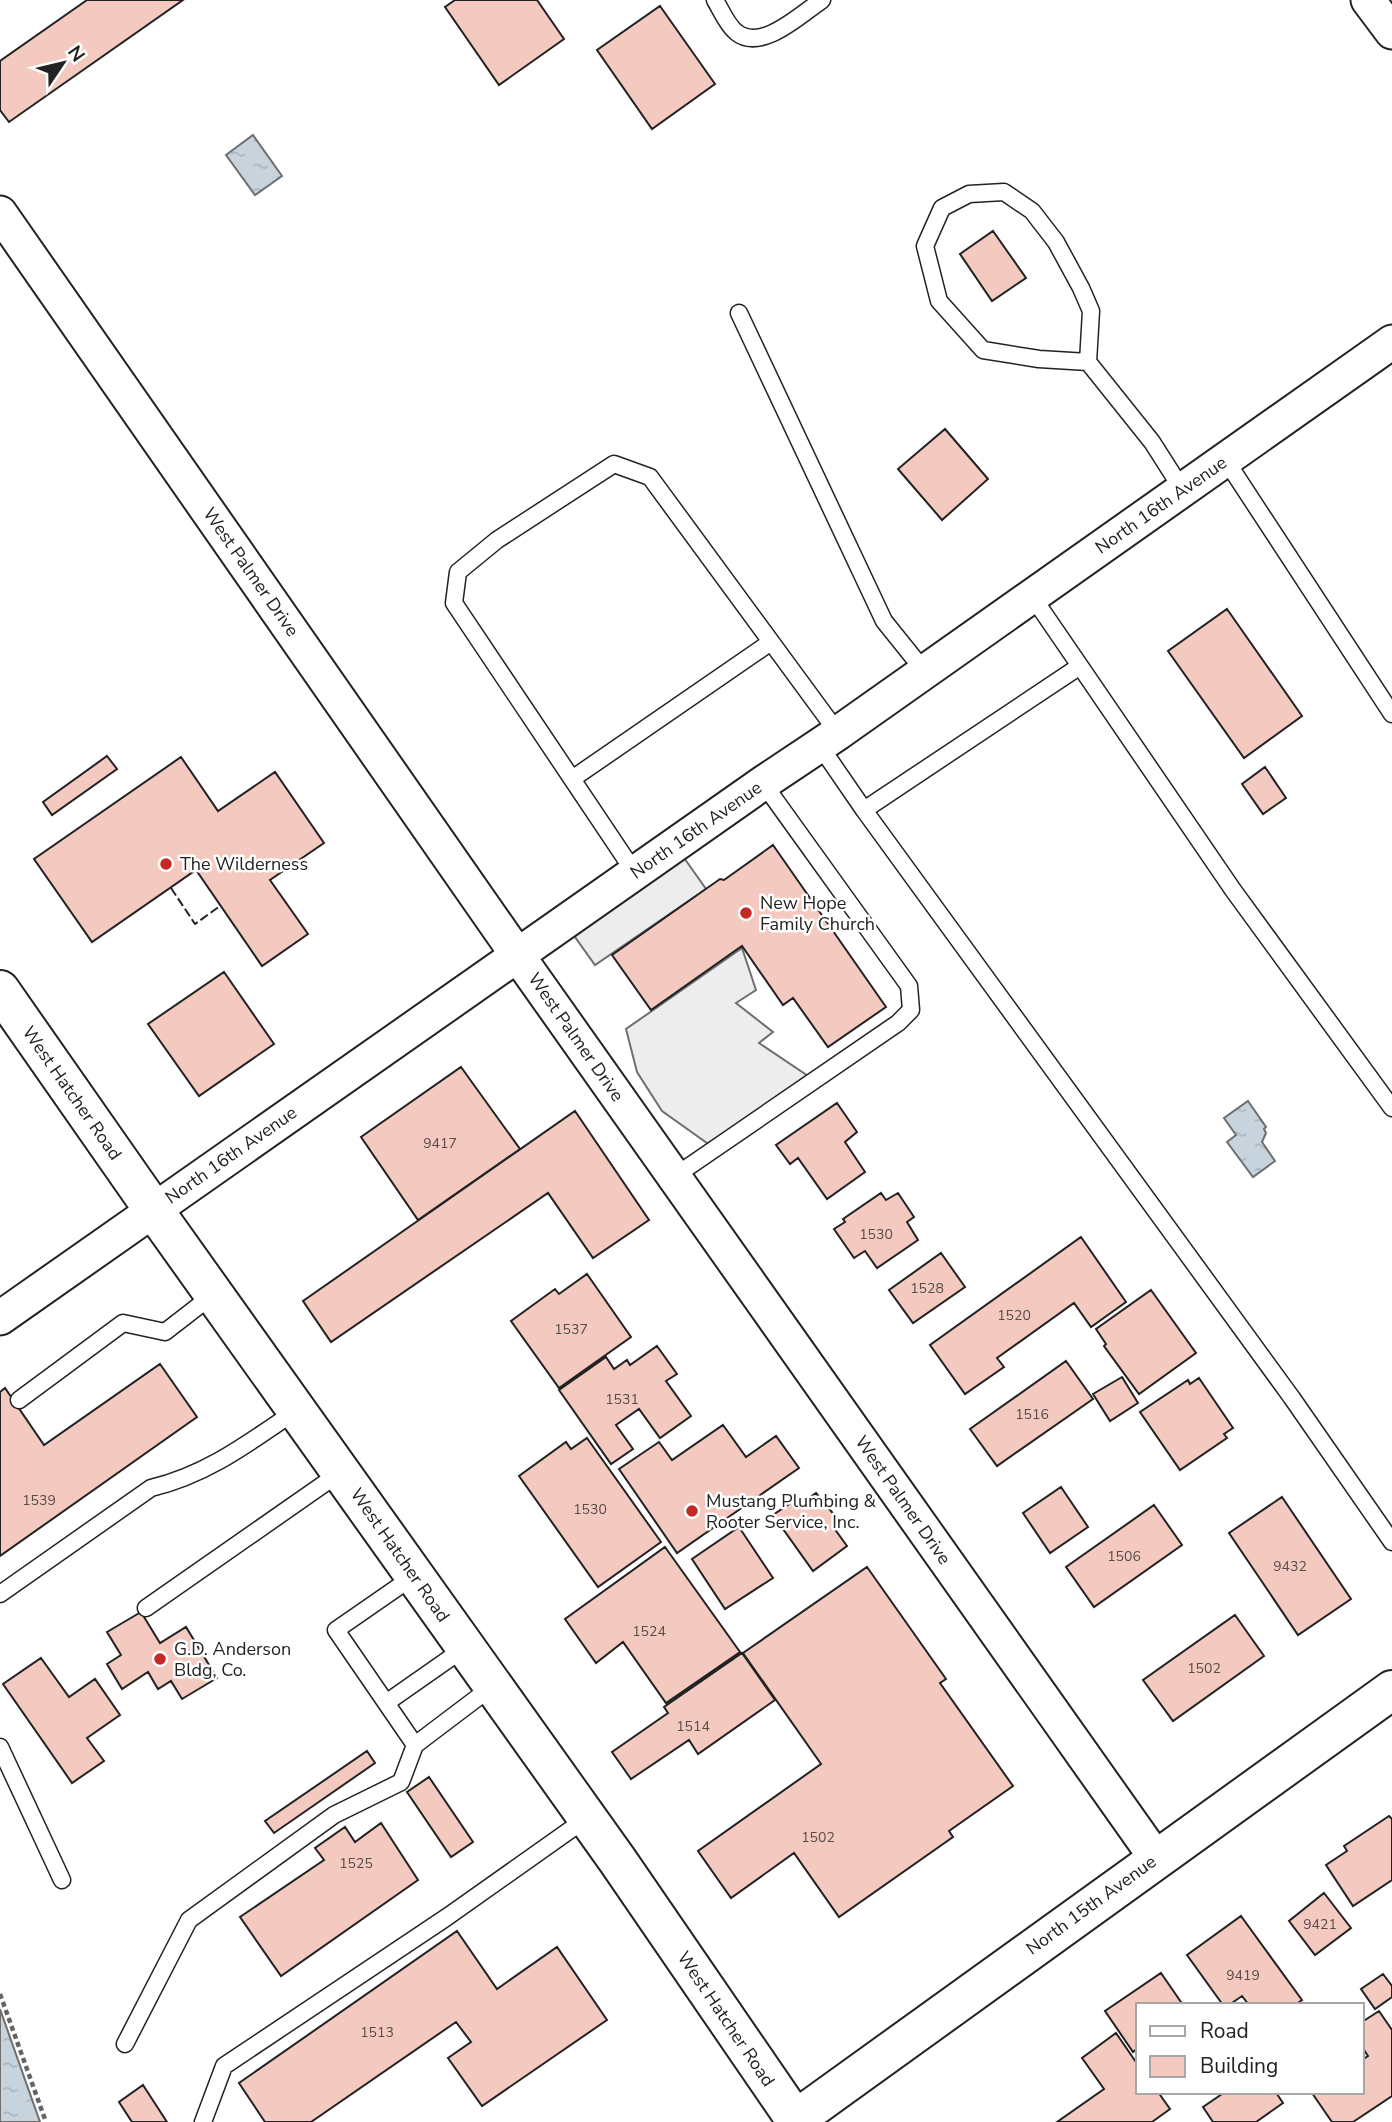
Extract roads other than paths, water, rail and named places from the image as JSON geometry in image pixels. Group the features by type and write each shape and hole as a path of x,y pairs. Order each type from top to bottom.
{"street":[{"path":"1368,0 1392,32"},
{"name":"West Palmer Drive","path":"0,213 519,956 1156,1858"},
{"name":"North 16th Avenue","path":"0,1318 763,783 829,740 1392,342"},
{"name":"West Hatcher Road","path":"0,990 587,1818 795,2121"},
{"name":"North 15th Avenue","path":"795,2121 1392,1690"}],"lane":[{"path":"715,0 735,32 747,38 765,38 822,0"},
{"path":"1088,362 1039,359 982,350 939,301 925,246 942,208 969,194 1004,192 1031,211 1056,242 1082,288 1091,312 1088,362 1152,443 1182,489"},
{"path":"738,313 884,621 925,672"},
{"path":"1225,459 1392,714"},
{"path":"635,873 454,604 458,572 497,540 614,464 650,477 771,642 829,740 864,810 1292,1398 1392,1542"},
{"path":"1032,596 1233,890 1392,1108"},
{"path":"572,779 771,642"},
{"path":"864,810 1080,666"},
{"path":"675,1175 898,1023 911,1010 909,986 763,783"},
{"path":"19,1400 123,1323 165,1332 214,1294"},
{"path":"0,1594 151,1488 180,1481 238,1451 297,1410"},
{"path":"146,1608 341,1472"},
{"path":"414,1576 336,1630 415,1745"},
{"path":"386,1703 466,1647"},
{"path":"125,2044 189,1920 334,1815 401,1782 415,1745 493,1686"},
{"path":"0,1747 62,1880"},
{"path":"203,2122 224,2066 446,1917 587,1818"}],"water":[{"path":"253,135 282,176 255,195 226,155"},
{"path":"1248,1101 1266,1127 1262,1142 1275,1161 1253,1177 1227,1142 1236,1135 1224,1118"},
{"path":"0,2009 40,2122 0,2122"}],"place":[{"name":"The Wilderness","path":"166,864"},
{"name":"New Hope Family Church","path":"746,913"},
{"name":"Mustang Plumbing & Rooter Service, Inc.","path":"692,1511"},
{"name":"G.D. Anderson Bldg, Co.","path":"160,1659"}]}
